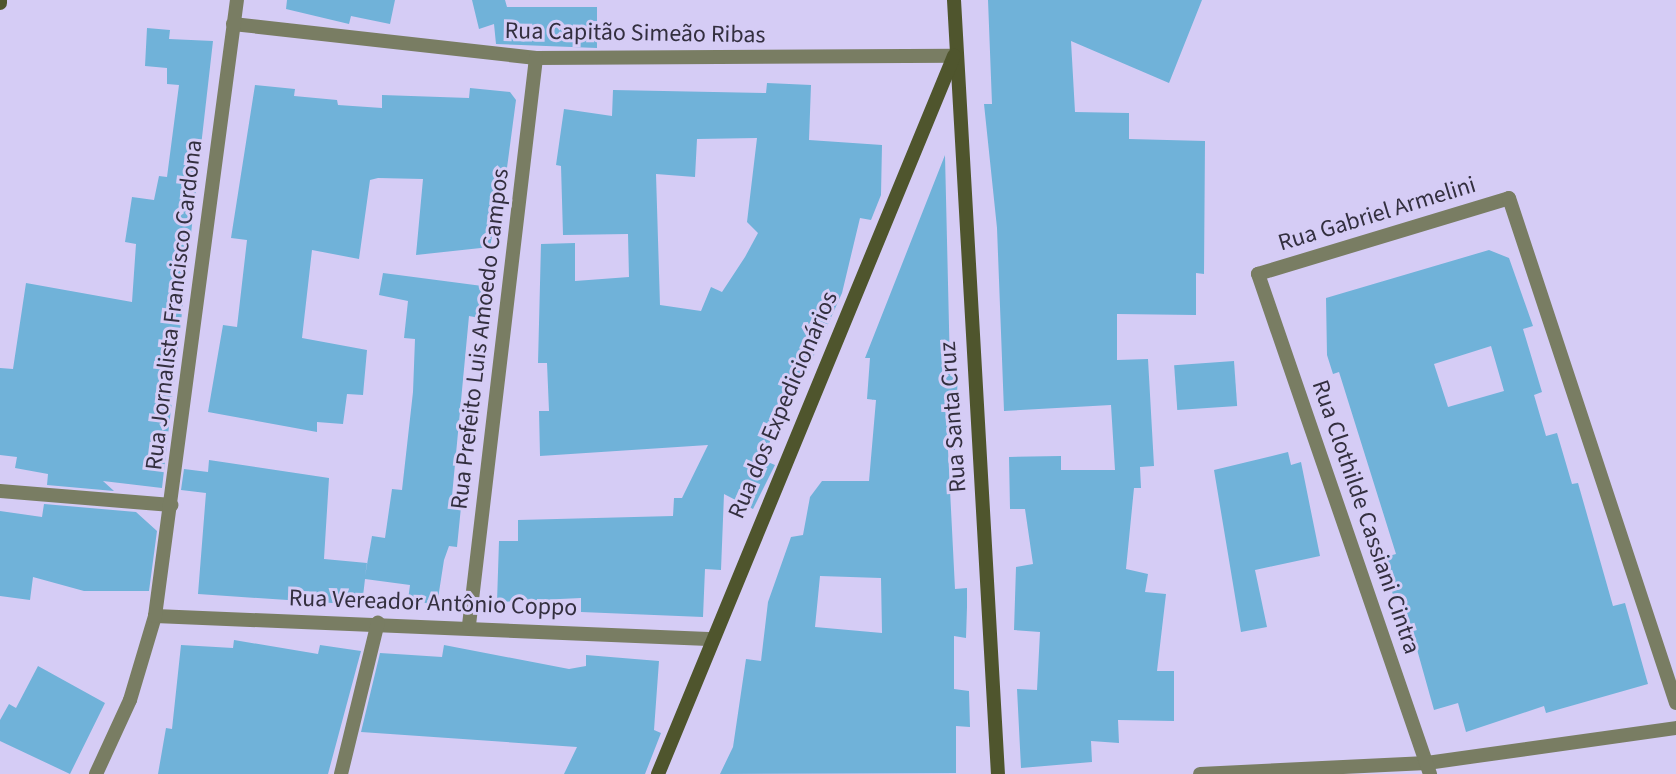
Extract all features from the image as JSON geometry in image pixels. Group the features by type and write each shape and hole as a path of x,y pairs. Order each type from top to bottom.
{"street":[{"name":"Rua Jornalista Francisco Cardona","path":"96,774 130,700 155,616 172,505 237,0"},
{"name":"Rua Santa Cruz","path":"954,0 954,56 998,774"},
{"name":"Rua Capitão Simeão Ribas","path":"233,24 536,58 954,56"},
{"name":"Rua dos Expedicionários","path":"658,774 709,639 954,56"},
{"name":"Rua Prefeito Luis Amoedo Campos","path":"469,625 536,58"},
{"name":"Rua Gabriel Armelini","path":"1258,274 1509,198 1676,703"},
{"name":"Rua Clothilde Cassiani Cintra","path":"1258,274 1429,769"},
{"path":"0,491 172,505"},
{"name":"Rua Vereador Antônio Coppo","path":"155,616 469,625 709,639"},
{"path":"341,774 378,622"},
{"path":"1200,774 1429,769 1676,728"}],"building":[{"path":"287,0 395,0 390,24 351,16 349,24 286,9"},
{"path":"472,0 505,0 507,7 597,7 597,48 496,44 494,24 479,29"},
{"path":"988,0 1202,0 1169,83 1071,41 1075,112 1129,113 1129,139 1205,141 1204,274 1196,273 1196,315 1117,314 1117,360 1148,359 1154,466 1140,467 1141,488 1134,488 1126,569 1148,574 1145,592 1166,594 1157,671 1174,671 1174,721 1118,720 1119,743 1091,741 1092,762 1021,768 1017,689 1037,690 1040,632 1014,630 1016,567 1033,564 1025,509 1010,509 1009,457 1061,456 1061,470 1115,470 1111,405 1004,411 997,228 984,104 992,104"},
{"path":"147,28 170,30 169,39 213,41 162,488 103,481 114,491 47,485 48,474 15,468 17,457 0,455 0,368 13,369 26,283 132,302 136,244 125,242 132,197 154,200 159,176 167,177 179,85 167,84 167,68 145,66"},
{"path":"767,83 811,85 809,140 882,145 881,195 871,220 860,218 842,293 803,380 794,377 763,460 775,465 753,509 724,494 721,570 705,569 703,617 581,612 581,598 497,602 499,541 518,541 518,520 673,516 674,498 682,498 708,445 540,456 539,411 549,411 547,363 538,363 541,244 575,243 575,281 629,277 628,234 563,235 561,166 556,165 564,109 612,116 613,90 766,93","holes":["757,138 747,222 758,233 722,292 711,287 701,311 660,305 656,174 695,177 697,139"]},
{"path":"255,85 295,89 294,96 337,100 338,105 382,108 382,95 469,98 470,88 510,92 516,100 499,228 494,226 490,247 416,255 423,179 378,178 370,180 359,259 312,250 302,338 367,350 363,395 347,394 343,424 317,422 317,432 208,412 223,325 237,327 247,240 231,238"},
{"path":"945,155 950,369 958,369 955,450 948,450 955,589 967,588 966,638 954,636 954,689 969,691 970,727 956,726 956,773 720,774 733,747 746,659 761,661 768,602 791,537 803,535 810,497 822,481 869,481 876,400 867,399 870,358 865,358","holes":["820,576 881,578 882,633 815,627"]},
{"path":"1489,250 1509,258 1533,326 1523,329 1542,392 1534,395 1546,436 1557,433 1572,484 1578,483 1613,606 1625,603 1648,684 1546,713 1544,706 1466,732 1458,703 1434,710 1402,596 1394,598 1382,558 1396,554 1339,372 1333,374 1327,355 1326,298","holes":["1491,346 1504,391 1448,407 1434,364"]},
{"path":"383,273 490,287 485,319 469,316 452,496 462,497 457,547 449,546 444,560 437,605 408,600 410,585 365,579 362,605 198,594 206,493 181,490 184,469 208,472 209,460 329,478 324,559 367,563 365,576 372,536 385,538 392,489 402,490 413,392 415,339 404,338 408,301 379,295"},
{"path":"1234,361 1237,406 1177,410 1174,365"},
{"path":"1288,452 1291,465 1301,462 1320,556 1255,570 1267,627 1241,632 1214,470"},
{"path":"44,504 136,512 157,531 149,591 84,591 33,577 30,600 0,596 0,511 42,517"},
{"path":"234,640 318,654 320,645 361,651 328,774 158,774 166,728 172,729 181,645 233,648"},
{"path":"444,645 569,669 586,666 586,655 659,661 654,730 661,733 645,774 564,774 577,747 361,732 380,653 442,657"},
{"path":"38,666 105,703 70,774 0,741 0,720 9,704 16,708"}]}
